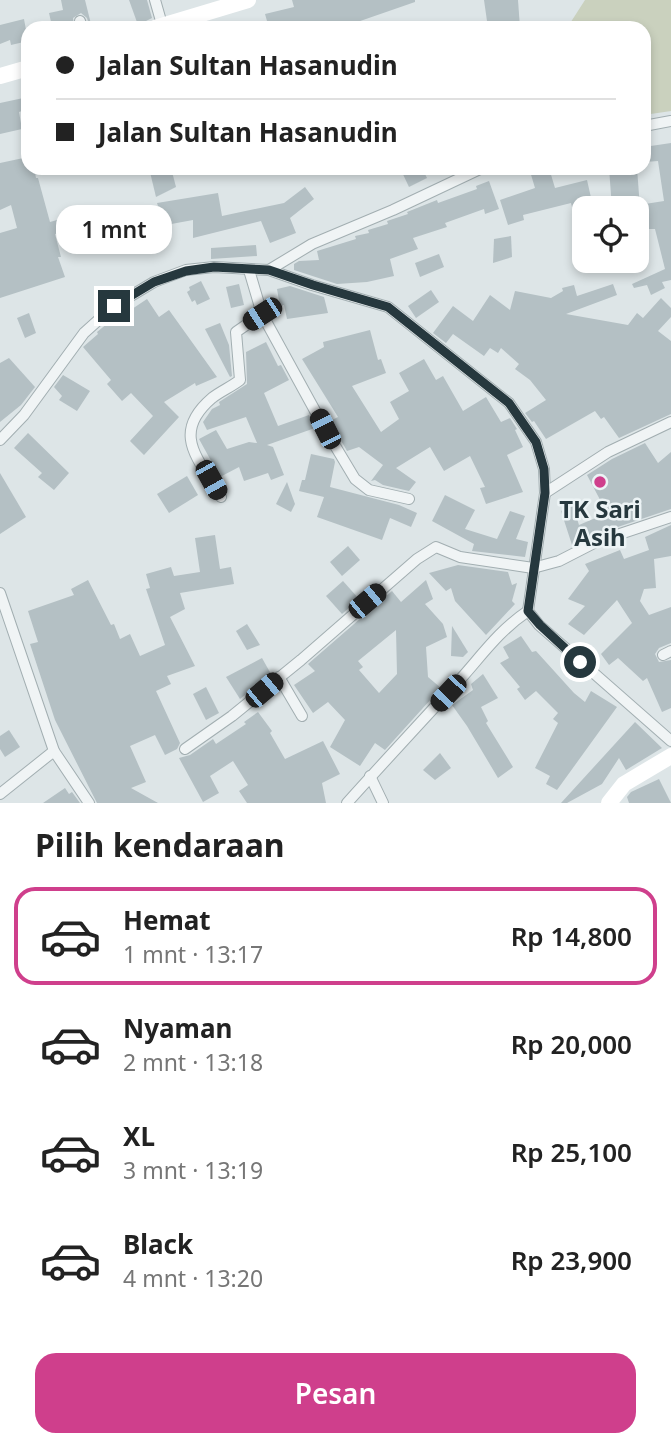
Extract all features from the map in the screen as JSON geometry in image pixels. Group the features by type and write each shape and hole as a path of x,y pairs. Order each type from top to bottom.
{"main road":[{"path":"180,21 248,0"},
{"path":"0,76 21,70"},
{"path":"609,803 624,784 671,756"}],"street":[{"path":"155,0 159,21"},
{"path":"651,125 671,121"},
{"path":"269,270 312,244 467,175"},
{"path":"0,440 24,415 84,333 114,306 154,282 186,271 214,267 269,270 388,307 509,403 536,442 544,469 545,493 528,611 540,625 671,741"},
{"path":"249,270 262,314 355,479 369,490 409,499"},
{"path":"221,497 192,445 189,432 202,408 240,380 236,332 262,314"},
{"path":"545,493 608,452 671,422"},
{"path":"185,749 232,716 417,559 436,547 460,557 533,568 559,561 596,542 671,517"},
{"path":"0,593 54,751 89,803"},
{"path":"347,803 508,624 528,611"},
{"path":"279,677 302,716"},
{"path":"0,794 54,751"},
{"path":"370,776 383,803"}],"green space":[{"path":"585,0 671,0 671,111 651,114 651,21 572,21"}],"building":[{"path":"61,0 85,0 90,21 81,13 73,18 73,21 51,21 49,13 63,10"},
{"path":"129,0 147,0 152,18 137,21"},
{"path":"292,0 415,0 360,21 267,21 265,14 294,7"},
{"path":"484,0 518,0 520,21 487,21"},
{"path":"24,19 21,21 21,43 11,45 10,40 0,44 0,25"},
{"path":"21,98 21,129 0,134 0,103"},
{"path":"671,143 671,280 662,282 665,288 651,295 647,285 634,288 632,284 665,269 655,229 649,229 649,203 664,201 658,161 651,162 651,146"},
{"path":"21,158 21,175 35,175 38,178 50,222 57,220 60,233 55,234 61,257 58,257 65,277 0,298 0,233 17,228 11,205 0,210 0,163"},
{"path":"151,175 173,175 176,187 156,197"},
{"path":"403,175 426,175 427,178 409,187"},
{"path":"531,175 551,175 555,188 587,180 591,196 572,196 572,207 571,203 523,215 524,220 508,225 500,200 535,188"},
{"path":"610,175 638,175 639,196 611,196"},
{"path":"489,181 499,209 485,214 484,209 445,223 447,227 413,238 418,249 390,259 394,276 367,282 337,284 294,270 294,264 299,261 319,260 317,251 356,239 355,236 369,233 368,230 388,224 387,221 408,214 407,212 477,189 476,186"},
{"path":"305,187 314,199 290,218 296,233 270,243 261,221 193,238 193,220 155,227 151,207 158,206 157,203 218,193 222,216 284,203"},
{"path":"511,236 512,257 493,263 494,239"},
{"path":"256,245 257,256 211,259 211,248"},
{"path":"439,254 444,267 420,277 415,263"},
{"path":"201,281 210,299 197,305 195,300 192,302 187,292 189,287"},
{"path":"239,284 244,305 231,308 226,287"},
{"path":"613,284 617,295 566,314 628,325 637,313 643,318 661,298 671,308 671,317 658,331 671,341 671,414 619,438 604,417 601,419 595,411 546,439 525,413 546,400 530,380 515,369 519,364 501,348 498,353 490,348 484,356 453,334 446,343 433,333 453,306 473,321 490,295 510,310 515,291 551,298 563,291 562,288 574,285 577,296"},
{"path":"290,286 324,297 328,313 287,319 284,305 280,306 277,289"},
{"path":"431,290 439,302 416,318 408,306"},
{"path":"147,299 159,317 169,310 217,377 196,386 195,383 164,402 179,417 144,455 130,441 153,416 131,393 122,401 107,384 111,380 83,347 124,310 126,313"},
{"path":"29,313 36,333 25,338 17,318"},
{"path":"220,323 229,345 230,377 205,329"},
{"path":"370,330 378,360 381,359 386,373 352,386 381,432 399,419 390,402 409,391 399,373 424,359 436,380 443,376 463,411 486,397 501,422 510,418 523,447 507,455 523,492 486,504 480,488 485,487 470,456 444,471 430,447 396,468 416,482 409,491 371,481 383,465 359,447 347,451 330,421 338,417 302,359 324,347 323,342"},
{"path":"266,342 278,366 281,365 289,380 264,393 278,426 309,415 315,428 267,445 273,447 284,475 271,480 268,473 244,481 239,467 220,477 199,439 216,430 227,449 249,442 257,443 246,417 207,430 203,422 212,409 220,405 219,402 247,384 246,352"},
{"path":"9,358 35,387 21,405 0,422 0,363"},
{"path":"63,375 90,391 77,411 59,400 62,396 54,387"},
{"path":"28,433 69,473 54,490 38,477 42,473 14,448"},
{"path":"645,443 658,463 671,452 671,509 572,545 561,511 573,506 579,525 607,513 587,475"},
{"path":"311,454 334,459 330,487 399,505 417,513 411,527 390,518 382,540 317,517 324,497 299,491 302,480 305,480"},
{"path":"0,473 26,517 0,534"},
{"path":"187,476 198,495 169,513 157,494"},
{"path":"287,482 295,504 291,512 276,504"},
{"path":"445,495 475,510 465,529 497,539 510,511 525,516 516,539 528,542 525,557 472,551 474,544 432,521"},
{"path":"671,525 671,556 654,559 656,588 644,589 640,601 649,615 671,607 671,643 659,648 655,654 659,662 671,660 671,708 662,712 647,678 643,681 618,658 609,665 601,654 632,623 617,600 584,635 568,624 585,606 568,599 589,571 585,564 620,550 624,559 649,550 645,537"},
{"path":"215,535 220,569 231,567 234,584 180,593 185,609 170,617 195,666 167,676 171,684 156,691 180,743 177,749 165,755 155,735 130,746 146,782 131,788 158,803 97,803 55,720 30,644 38,642 28,611 74,595 71,589 88,580 120,639 130,634 140,656 165,645 146,589 150,588 146,574 171,567 174,576 200,572 195,538"},
{"path":"348,546 360,560 342,576 330,562"},
{"path":"458,565 508,572 512,585 517,583 512,601 515,604 486,635 455,601 451,588 446,591 429,573"},
{"path":"426,580 433,599 425,604 443,624 447,637 426,647 428,677 441,688 385,750 375,743 360,766 330,747 345,720 328,702 313,713 294,685 315,671 308,664 392,591 401,602","holes":["396,630 397,674 379,693 359,670 363,667 358,661"]},
{"path":"343,581 359,599 342,614 326,596"},
{"path":"247,624 260,645 247,650 236,631"},
{"path":"452,626 468,652 463,657 451,656"},
{"path":"521,636 532,652 536,651 585,702 591,691 617,707 557,790 546,784 550,776 535,768 558,723 553,719 558,713 536,691 525,700 517,689 520,687 500,663 509,658 503,647"},
{"path":"262,658 271,674 240,699 226,677"},
{"path":"483,674 498,698 481,707 488,721 486,723 513,767 498,778 452,705 473,690 471,684"},
{"path":"206,687 219,713 206,720 193,694"},
{"path":"258,712 272,731 270,733 285,759 323,741 340,774 322,783 326,803 247,803 239,791 248,785 233,761 210,776 219,793 203,802 179,758 190,755 213,739 216,744 246,724 244,722"},
{"path":"635,722 662,748 626,770 619,758 602,784 567,803 561,803"},
{"path":"9,730 20,747 5,757 0,749 0,736"},
{"path":"440,753 451,768 435,780 423,770"},
{"path":"659,779 671,803 629,803 627,797 631,792"},
{"path":"65,788 69,794 72,792 80,803 43,803"}],"place":[{"name":"TK Sari Asih","path":"600,482"}],"route":[{"path":"114,306 154,282 186,271 214,267 269,270 388,307 509,403 536,442 544,469 545,493 528,611 580,662"}]}
